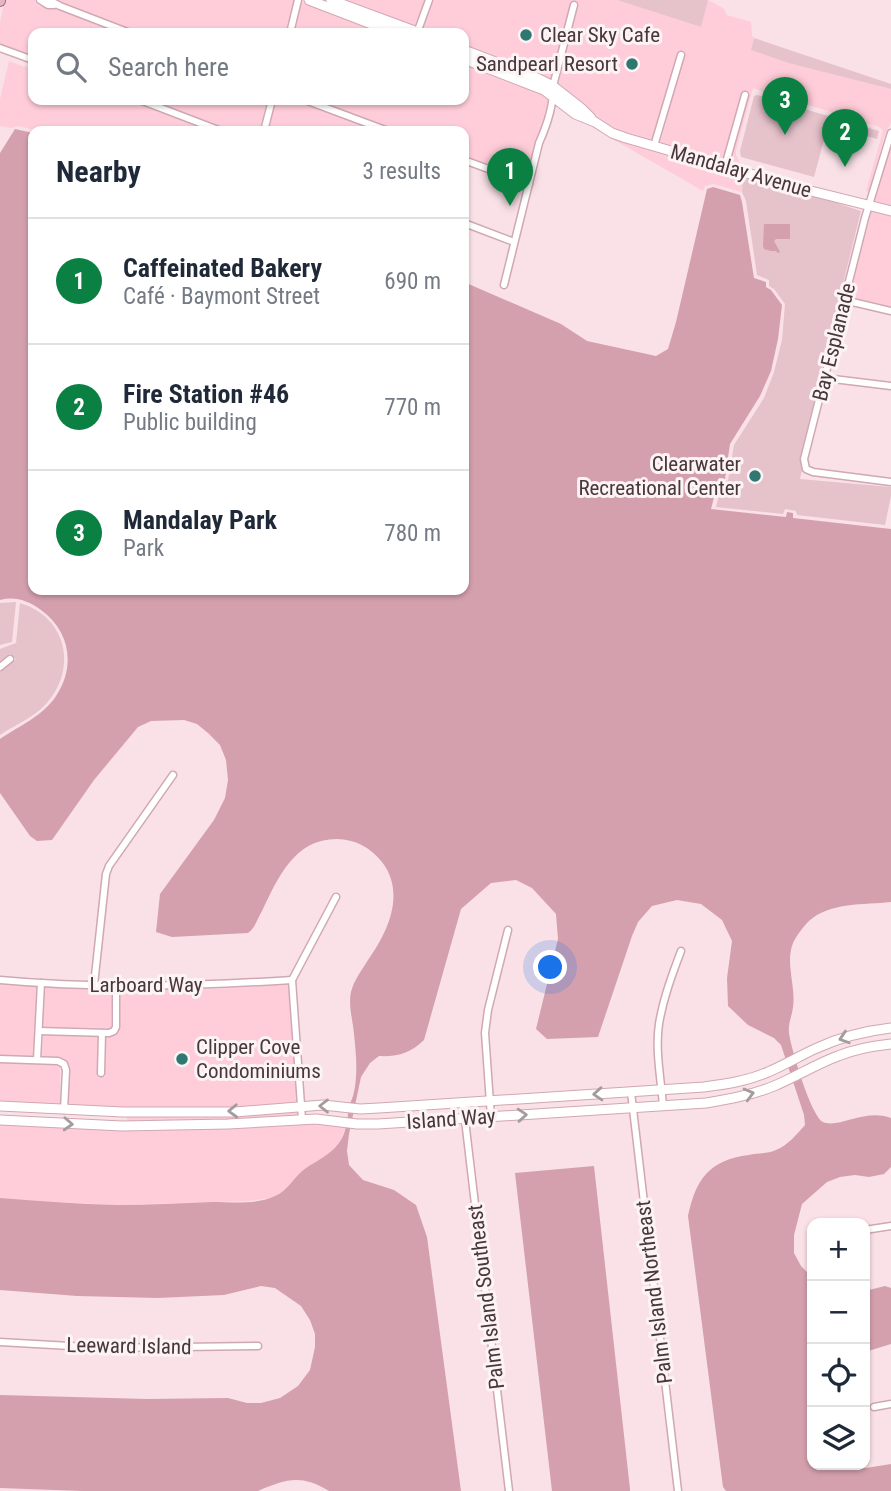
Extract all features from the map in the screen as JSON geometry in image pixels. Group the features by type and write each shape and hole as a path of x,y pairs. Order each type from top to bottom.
{"street":[{"path":"40,0 48,5 60,6"},
{"path":"50,0 117,28"},
{"path":"291,28 298,0"},
{"path":"309,0 382,28"},
{"path":"331,0 405,28"},
{"path":"420,28 429,0"},
{"path":"504,285 539,143 554,96 553,86 574,5"},
{"path":"0,48 28,58"},
{"name":"Mandalay Avenue","path":"469,52 553,86 582,108 595,122"},
{"path":"654,146 681,55"},
{"name":"Mandalay Avenue","path":"469,61 535,86 554,96 575,114 612,132 799,188 891,211"},
{"path":"725,166 745,95"},
{"path":"153,105 208,126"},
{"path":"265,126 271,105"},
{"path":"318,105 375,126"},
{"name":"Bay Esplanade","path":"891,133 869,205 804,460 806,469 813,472 891,482"},
{"path":"469,162 529,184"},
{"path":"469,225 514,242"},
{"path":"844,300 891,311"},
{"path":"825,378 891,386"},
{"path":"0,667 10,659"},
{"path":"94,985 109,866 173,775"},
{"path":"302,1119 292,980 336,897"},
{"path":"491,1117 485,1033 508,930"},
{"path":"663,1106 659,1027 662,1006 681,951"},
{"name":"Larboard Way","path":"0,980 116,986 212,985 292,980"},
{"path":"37,1060 41,983"},
{"path":"39,1031 114,1031 116,986"},
{"name":"Island Way","path":"0,1106 123,1112 235,1111 323,1105 360,1109 704,1087 738,1082 766,1073 840,1039 891,1028"},
{"path":"101,1073 102,1033"},
{"name":"Island Way","path":"0,1120 122,1126 228,1124 302,1119 356,1124 706,1103 760,1091 790,1080 839,1055 891,1044"},
{"path":"0,1059 58,1061 64,1064 64,1110"},
{"name":"Palm Island Northeast","path":"631,1092 678,1491"},
{"name":"Palm Island Southeast","path":"463,1103 509,1491"},
{"path":"122,1126 123,1112"},
{"path":"870,1228 891,1226"},
{"name":"Leeward Island","path":"0,1342 105,1348 258,1346"},
{"path":"874,1407 891,1404"}],"shaded area":[{"path":"5,0 35,0 39,6 59,9 107,28 28,28 28,54 0,45 0,22"},
{"path":"57,0 294,0 286,28 128,28"},
{"path":"342,0 425,0 414,27"},
{"path":"434,0 617,0 701,27 707,0 724,9 727,15 751,22 754,38 751,50 788,63 891,89 891,123 885,134 869,192 866,191 883,131 880,127 753,88 736,151 742,167 730,164 750,93 742,91 722,162 660,144 685,52 678,50 651,141 613,129 558,85 579,3 571,1 550,80 469,48 469,28 423,28"},
{"path":"617,0 708,0 701,27"},
{"path":"302,2 371,28 295,28"},
{"path":"754,38 891,84 891,89 788,63 751,50"},
{"path":"9,61 28,66 28,105 142,105 198,126 11,128 0,126 0,99"},
{"path":"469,65 549,98 526,179 469,157 469,126 386,126 330,105 469,105"},
{"path":"754,96 879,131 877,139 828,125 814,177 741,157 740,151"},
{"path":"162,105 266,105 261,126 219,126"},
{"path":"275,105 308,105 365,126 269,126"},
{"path":"576,118 595,127 743,176 742,192 713,184 705,186 703,191"},
{"path":"15,129 28,132 28,595 469,595 469,284 561,324 587,341 656,356 668,349 707,189 713,187 740,195 754,278 766,282 766,287 782,305 771,371 760,396 730,444 725,479 719,478 711,509 786,517 787,512 793,513 793,518 891,529 891,902 837,907 817,915 803,928 794,940 791,951 794,999 789,1029 793,1052 807,1095 823,1122 836,1123 872,1115 891,1118 891,1167 884,1174 840,1177 827,1182 802,1204 794,1235 794,1253 807,1272 807,1470 870,1470 870,1467 891,1464 891,1491 726,1491 723,1487 688,1216 700,1182 714,1167 724,1161 776,1150 788,1143 805,1125 781,1045 774,1038 748,1025 728,1006 727,978 732,941 722,920 701,904 677,900 652,906 638,922 632,936 598,1037 547,1039 536,1029 558,939 556,914 532,888 516,880 491,883 461,909 424,1040 409,1051 392,1056 379,1056 370,1063 361,1077 347,1151 349,1165 363,1180 394,1190 416,1205 427,1237 461,1491 329,1491 302,1480 285,1481 258,1491 0,1488 0,1395 228,1398 261,1403 280,1398 298,1386 310,1370 315,1334 310,1320 301,1306 275,1288 261,1286 224,1295 158,1298 0,1290 0,1198 117,1205 244,1202 268,1199 284,1190 302,1171 332,1151 344,1134 356,1078 350,997 356,979 388,925 393,886 382,862 362,845 337,839 322,841 309,846 289,863 274,886 255,926 248,933 172,937 156,932 160,894 214,820 225,798 228,780 226,760 220,745 197,724 184,720 151,721 138,727 94,780 52,840 37,841 30,836 0,793 0,739 38,715 51,703 66,673 67,650 58,628 41,610 16,599 0,600 0,153"},
{"path":"891,146 891,207 874,203"},
{"path":"743,176 861,211 800,458 800,479 891,487 885,525 797,515 796,511 785,509 783,514 716,507 722,482 728,480 734,445 764,398 774,372 782,340 785,304 769,286 769,280 757,275 746,201 742,192"},
{"path":"872,210 891,215 891,307 849,297"},
{"path":"764,224 790,224 790,239 774,241 780,252 764,249"},
{"path":"16,602 12,642 0,645 0,603"},
{"path":"20,603 36,610 57,632 63,646 62,675 56,690 41,709 0,735 0,672 16,659 10,654 0,661 0,649 16,643"},
{"path":"0,983 37,986 33,1056 0,1055"},
{"path":"288,985 297,1103 235,1108 68,1107 68,1063 60,1057 42,1056 43,1035 98,1037 97,1076 105,1077 106,1037 116,1035 120,1027 120,990"},
{"path":"45,987 112,990 111,1028 43,1027"},
{"path":"0,1063 60,1066 60,1106 0,1102"},
{"path":"297,1110 298,1115 228,1120 127,1122 127,1116"},
{"path":"316,1123 346,1126 340,1142 330,1154 306,1168 278,1195 269,1198 115,1205 0,1199 0,1124 82,1129 181,1130"},
{"path":"594,1166 630,1491 552,1491 515,1173"},
{"path":"885,1286 891,1288 891,1344 870,1350 870,1344 870,1290"}],"place":[{"name":"Clear Sky Cafe","path":"526,35"},
{"name":"Sandpearl Resort","path":"632,64"},
{"name":"Mandalay Park","path":"785,135"},
{"name":"Fire Station #46","path":"845,167"},
{"name":"Caffeinated Bakery","path":"510,206"},
{"name":"Clearwater Recreational Center","path":"755,476"},
{"name":"Clipper Cove Condominiums","path":"182,1059"}]}
